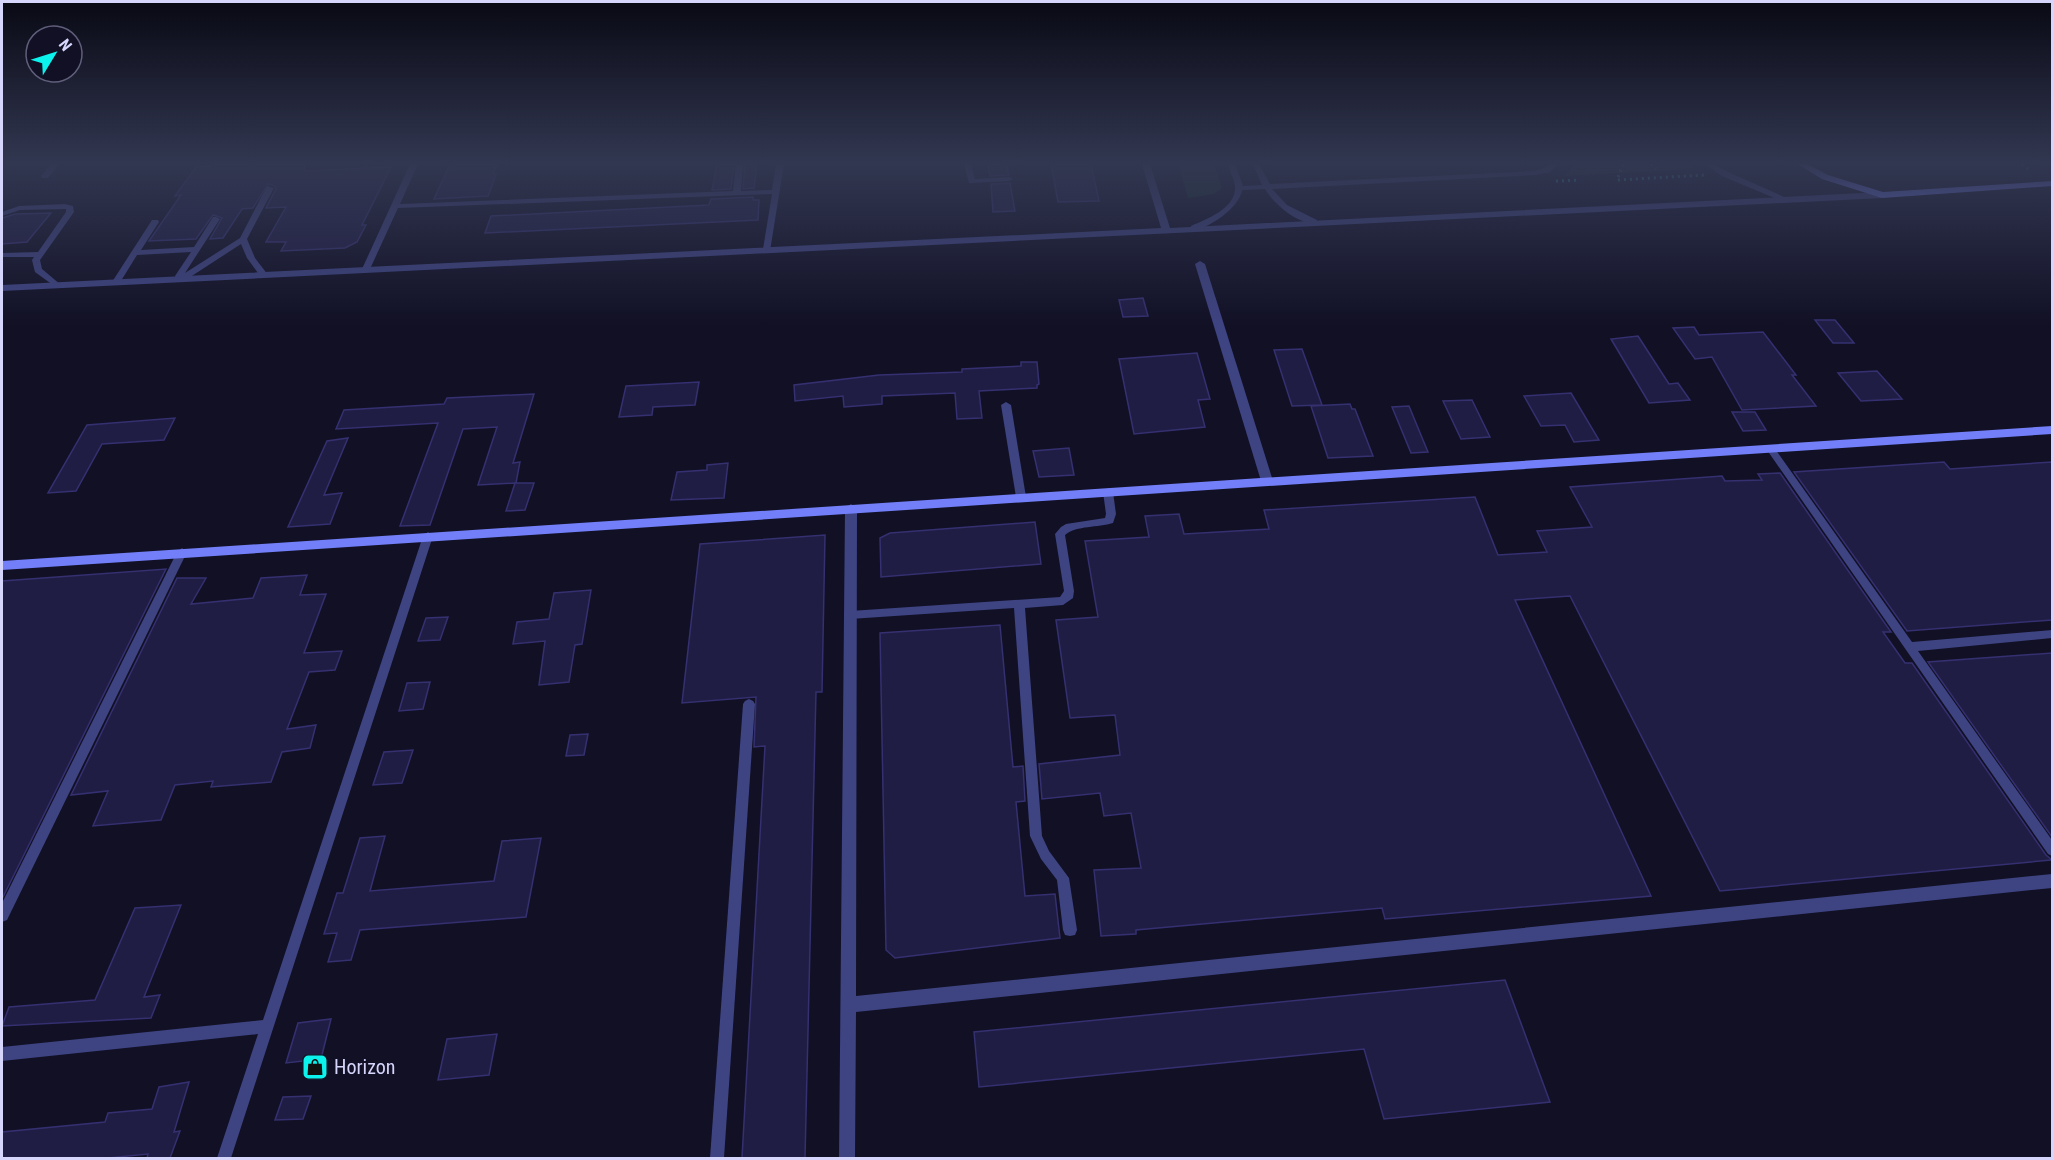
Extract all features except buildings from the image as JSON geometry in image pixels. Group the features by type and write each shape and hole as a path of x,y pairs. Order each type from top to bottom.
{"main road":[{"path":"2,566 182,552 2052,430"}],"street":[{"path":"1162,218 1166,230"},
{"path":"2,288 1397,218"},
{"path":"1200,264 1267,481"},
{"path":"847,1158 851,508"},
{"path":"848,1005 2052,881"}],"lane":[{"path":"57,285 38,270 36,265 38,254 65,218"},
{"path":"179,279 243,239 254,218"},
{"path":"366,269 389,218"},
{"path":"767,249 772,218"},
{"path":"1194,228 1210,218"},
{"path":"1306,218 1314,222"},
{"path":"179,279 216,219"},
{"path":"116,282 155,222"},
{"path":"243,239 251,258 264,275"},
{"path":"135,253 198,249"},
{"path":"2,255 38,254"},
{"path":"1006,405 1021,497"},
{"path":"1770,448 2052,850"},
{"path":"850,615 1058,602 1067,598 1069,591 1060,534 1070,527 1101,524 1109,520 1111,514 1108,492"},
{"path":"224,1158 428,536"},
{"path":"2,916 182,552"},
{"path":"1019,605 1036,836 1046,855 1063,878 1070,930"},
{"path":"1910,647 2052,634"},
{"path":"717,1158 748,704"},
{"path":"2,1054 267,1026"}],"place":[{"name":"Horizon","path":"315,1067"}]}
